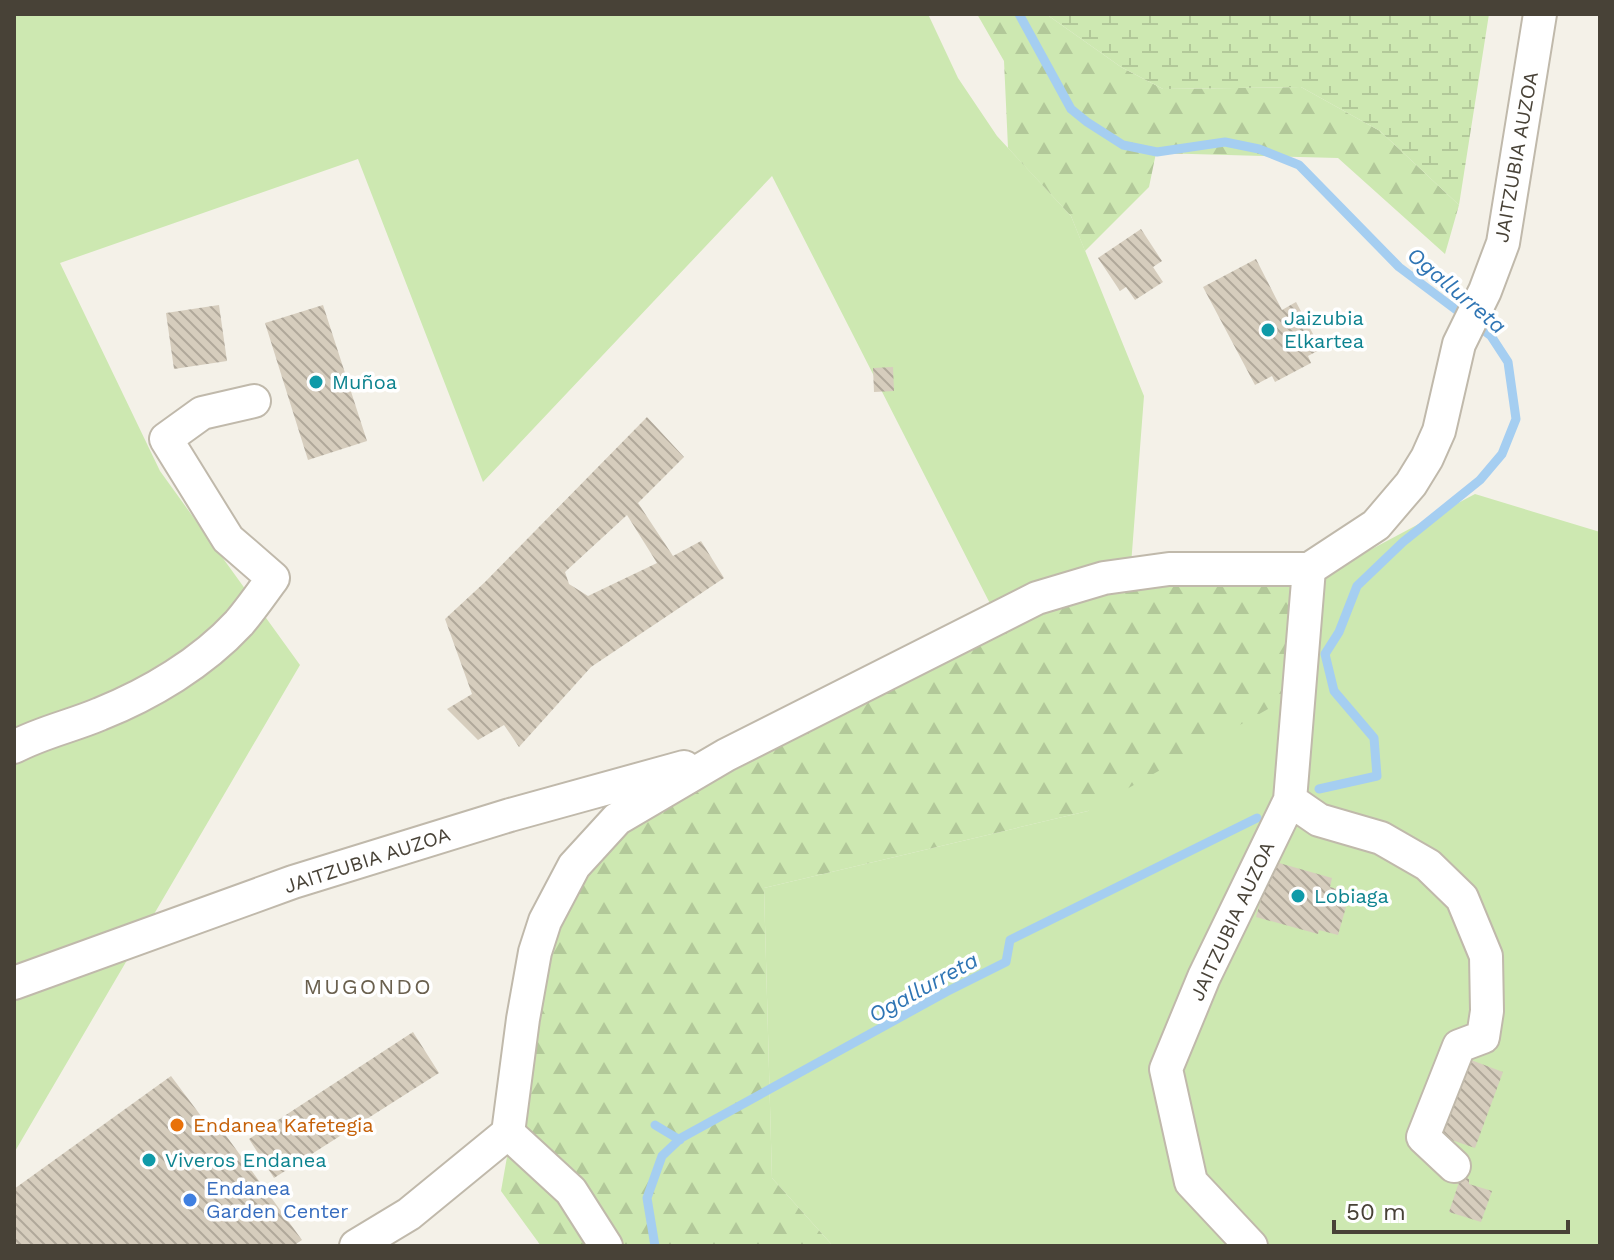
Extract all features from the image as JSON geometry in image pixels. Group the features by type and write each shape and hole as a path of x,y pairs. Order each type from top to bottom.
{"street":[{"name":"JAITZUBIA AUZOA","path":"508,1133 535,952 558,892 574,866 617,819 726,755 1037,598 1104,578 1169,569 1309,569 1376,525 1411,484 1427,458 1439,431 1459,344 1485,291 1503,243 1540,14"},
{"path":"14,747 32,737 100,714 157,687 206,652 239,623 273,578 228,539 166,439 202,413 254,401"},
{"name":"JAITZUBIA AUZOA","path":"1251,1246 1191,1182 1166,1069 1204,977 1290,800 1309,569"},
{"name":"JAITZUBIA AUZOA","path":"14,983 293,882 510,815 726,755"},
{"path":"1290,800 1319,820 1381,838 1428,865 1462,898 1486,956 1487,1011 1483,1037 1459,1046 1423,1137 1454,1166"},
{"path":"356,1246 409,1214 508,1133 571,1191 606,1246"}],"green space":[{"path":"14,14 928,14 958,78 997,136 1071,216 1144,396 1130,578 1004,631 772,176 483,482 358,159 60,263 160,471 300,665 14,1153"},
{"path":"977,14 1046,14 1121,67 1163,89 1301,87 1380,131 1459,205 1445,254 1338,158 1156,153 1149,187 1085,251 1071,216 1008,148 1004,61"},
{"path":"1046,14 1489,14 1459,205 1380,131 1301,87 1163,89 1121,67"},
{"path":"1475,494 1600,532 1600,1246 833,1246 772,1178 764,888 1088,811 1310,582"},
{"path":"1130,578 1310,582 1305,688 1088,811 764,888 772,1178 833,1246 541,1246 501,1191 540,969 578,877 650,814 1004,631"}],"building":[{"path":"1141,229 1162,261 1153,267 1163,282 1135,300 1126,287 1120,291 1098,258"},
{"name":"Jaizubia Elkartea","path":"1256,259 1282,310 1296,302 1321,349 1308,356 1311,363 1275,382 1272,376 1255,385 1203,287"},
{"path":"219,305 227,361 174,369 166,313"},
{"name":"Muñoa","path":"323,305 367,441 308,460 265,323"},
{"path":"893,367 894,391 874,392 873,368"},
{"path":"647,417 684,457 638,503 673,556 701,541 724,578 591,667 519,747 504,725 478,740 447,709 472,694 445,619","holes":["627,515 657,563 588,596 569,584 565,572"]},
{"name":"Lobiaga","path":"1272,861 1332,878 1330,887 1337,889 1332,903 1346,907 1338,935 1319,930 1318,934 1256,917"},
{"path":"413,1032 439,1073 274,1178 249,1139"},
{"path":"1463,1057 1503,1072 1475,1148 1434,1134"},
{"name":"Viveros Endanea","path":"171,1076 213,1132 219,1126 302,1240 293,1246 14,1246 14,1189"},
{"path":"1461,1176 1469,1179 1469,1184 1492,1191 1481,1222 1449,1212"}],"waterway":[{"name":"Ogallurreta","path":"1019,14 1071,109 1087,122 1123,145 1157,152 1225,142 1259,149 1299,165 1399,267 1491,336 1508,362 1516,419 1502,454 1480,480 1403,542 1357,586 1339,632 1325,654 1334,691 1374,738 1377,776 1319,789"},
{"name":"Ogallurreta","path":"655,1246 647,1198 662,1156 681,1138 1006,962 1010,940 1257,818"},
{"name":"Ogallurreta","path":"655,1125 680,1140"}],"place":[{"name":"Jaizubia Elkartea","path":"1268,330"},
{"name":"Muñoa","path":"316,382"},
{"name":"Lobiaga","path":"1298,896"},
{"name":"Endanea Kafetegia","path":"177,1125"},
{"name":"Viveros Endanea","path":"149,1160"},
{"name":"Endanea Garden Center","path":"190,1200"}],"district":[{"name":"MUGONDO","path":"368,986"}]}
